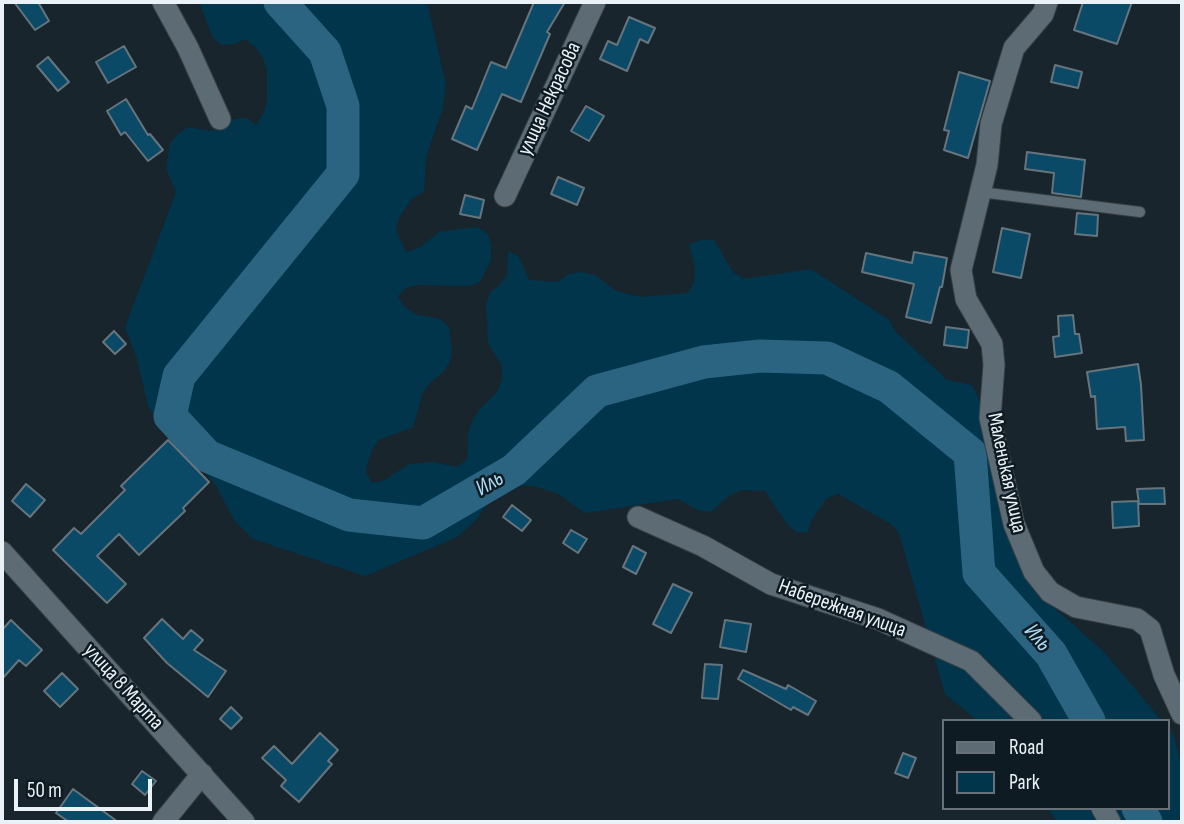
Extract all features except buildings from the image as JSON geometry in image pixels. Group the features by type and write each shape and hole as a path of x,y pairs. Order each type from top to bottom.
{"street":[{"path":"163,2 188,48 220,119"},
{"name":"улица Некрасова","path":"505,196 595,2"},
{"name":"Маленькая улица","path":"1047,2 1043,14 1014,48 990,124 987,165 961,270 966,299 992,344 994,365 990,418 1014,524 1034,572 1050,592 1076,607 1137,619 1150,629 1164,675 1182,714"},
{"name":"Набережная улица","path":"638,517 703,546 771,584 878,619 971,661 1029,719"},
{"name":"улица 8 Марта","path":"2,552 244,822"},
{"path":"163,822 202,774"}],"lane":[{"path":"980,192 1140,212"}],"green space":[{"path":"199,2 427,2 446,85 442,111 426,157 424,191 413,198 399,218 396,230 406,252 419,248 439,232 477,227 488,234 491,260 480,282 469,286 417,285 406,288 398,296 404,306 415,314 440,319 449,327 452,352 449,364 423,392 413,427 379,440 372,451 366,473 372,483 385,480 409,464 433,462 458,467 467,459 468,433 472,422 479,410 497,392 502,379 502,366 488,343 486,304 490,292 500,285 507,275 508,251 519,257 529,280 557,282 569,274 581,272 595,275 616,291 641,297 688,293 694,282 695,269 689,244 701,240 714,240 733,272 744,279 811,269 889,320 895,331 947,380 972,385 978,397 995,488 1033,589 1103,651 1160,719 976,719 945,694 899,533 891,524 838,494 826,499 811,521 808,532 796,532 787,524 765,491 741,490 730,495 712,511 700,511 678,499 585,513 557,493 533,486 510,485 497,491 475,521 457,537 365,576 253,539 234,520 215,484 149,409 136,356 125,327 176,192 166,169 170,144 188,127 211,131 234,119 246,118 256,125 264,112 267,100 267,71 263,58 245,39 222,45 213,38"},
{"path":"1170,730 1173,733 1182,768 1182,822 1058,822 1049,810 1170,810"}],"waterway":[{"name":"Иль","path":"280,2 325,52 343,106 343,174 179,376 170,416 207,456 349,515 423,523 514,470 597,391 704,362 760,356 827,358 889,387 970,453 979,573 1051,654 1088,719"},
{"name":"Иль","path":"1139,810 1146,822"}]}
